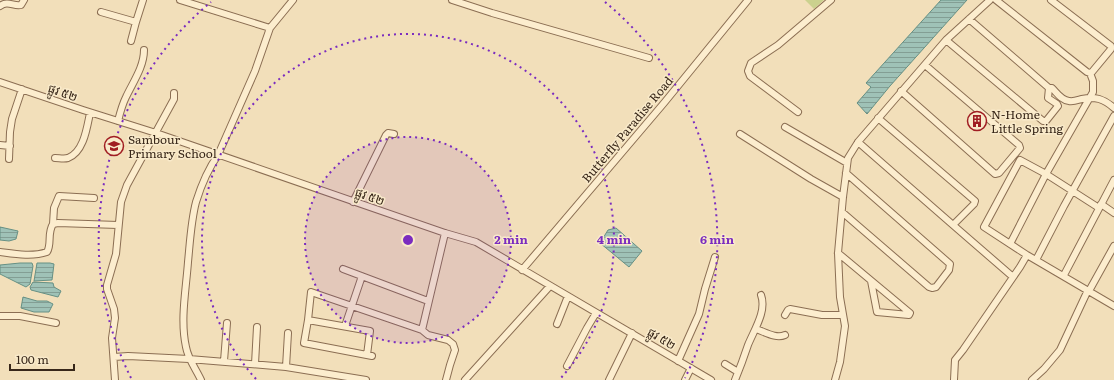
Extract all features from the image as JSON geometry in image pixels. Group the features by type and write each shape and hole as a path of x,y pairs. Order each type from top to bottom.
{"street":[{"path":"0,6 8,3 19,5 24,0"},
{"path":"131,42 143,0"},
{"path":"180,0 270,28"},
{"path":"201,380 189,358 184,340 184,320 191,234 196,202 210,165 218,155 254,71 270,28 293,0"},
{"path":"452,0 649,58"},
{"name":"Butterfly Paradise Road","path":"522,270 664,103 748,0"},
{"path":"798,112 750,76 748,71 751,63 778,45 831,0"},
{"path":"835,380 840,362 845,326 840,298 838,253 847,163 858,142 901,91 946,40 990,0"},
{"path":"996,0 1090,73 1094,88 1090,98 1046,174 1010,244"},
{"path":"1051,0 1111,46 1111,49 1090,73"},
{"path":"101,12 136,22"},
{"path":"969,19 1060,96 1070,102 1090,98 1103,100 1114,108"},
{"path":"946,40 1044,122 1058,106 1048,98 1049,88"},
{"path":"118,121 125,98 140,70 144,50"},
{"path":"901,91 995,174 999,173 1020,148 1019,146 925,65"},
{"name":"ផ្លូវ ៥២","path":"0,82 156,133 353,202 476,242 711,380"},
{"path":"9,159 12,119 22,89"},
{"path":"115,380 112,338 115,318 107,284 116,254 121,202 127,185 174,99 174,93"},
{"path":"55,158 67,158 77,152 84,136 90,112"},
{"path":"1036,260 1072,191 1114,116"},
{"path":"878,118 975,201 966,214 953,225"},
{"path":"785,127 847,163"},
{"path":"353,202 386,135 388,133 394,134"},
{"path":"740,134 811,179 843,196"},
{"path":"858,142 1013,277"},
{"path":"0,145 10,146"},
{"path":"1114,213 1072,191 1046,174 1020,160 984,224 985,229 1114,306"},
{"path":"842,212 929,287 936,287 949,270 950,264 846,173"},
{"path":"1064,275 1114,180"},
{"path":"0,252 20,255 41,254 47,252 49,248 50,229 53,224 54,208 59,196 94,198"},
{"path":"53,224 118,225"},
{"path":"422,330 445,233"},
{"path":"1032,380 1044,369 1060,350 1088,291 1114,246"},
{"path":"838,253 910,313 909,315 877,312 871,281"},
{"path":"954,380 956,358 964,349 1027,255"},
{"path":"678,361 698,318 704,289 715,257"},
{"path":"343,269 428,301"},
{"path":"345,326 362,276"},
{"path":"465,380 550,286"},
{"path":"308,320 370,331 370,356 304,343 311,292 422,330 428,335 448,340 454,344 455,350 446,380"},
{"path":"735,380 756,329 763,306 761,295"},
{"path":"557,324 568,296"},
{"path":"785,315 790,309 822,315 843,315"},
{"path":"567,366 596,313"},
{"path":"0,316 20,316 56,323"},
{"path":"224,361 227,323"},
{"path":"255,364 257,327"},
{"path":"756,329 781,337 785,335"},
{"path":"286,367 288,333"},
{"path":"609,380 632,334"},
{"path":"114,357 189,358 224,361 286,367 366,380"},
{"path":"725,364 738,372"},
{"path":"685,380 692,368"}],"green space":[{"path":"805,0 824,0 814,9"}],"water":[{"path":"941,0 967,0 867,114 857,103 871,87 866,83"},
{"path":"0,227 18,231 16,239 9,241 0,240"},
{"path":"616,228 642,251 629,267 600,243 608,230"},
{"path":"32,263 33,266 30,284 26,287 0,274 0,265"},
{"path":"37,263 54,264 52,280 34,281"},
{"path":"33,282 53,283 54,287 61,291 58,297 31,290 30,287"},
{"path":"23,297 37,301 47,301 53,304 49,312 34,312 21,308"}],"place":[{"name":"N-Home Little Spring","path":"977,121"},
{"name":"Sambour Primary School","path":"114,146"}]}
